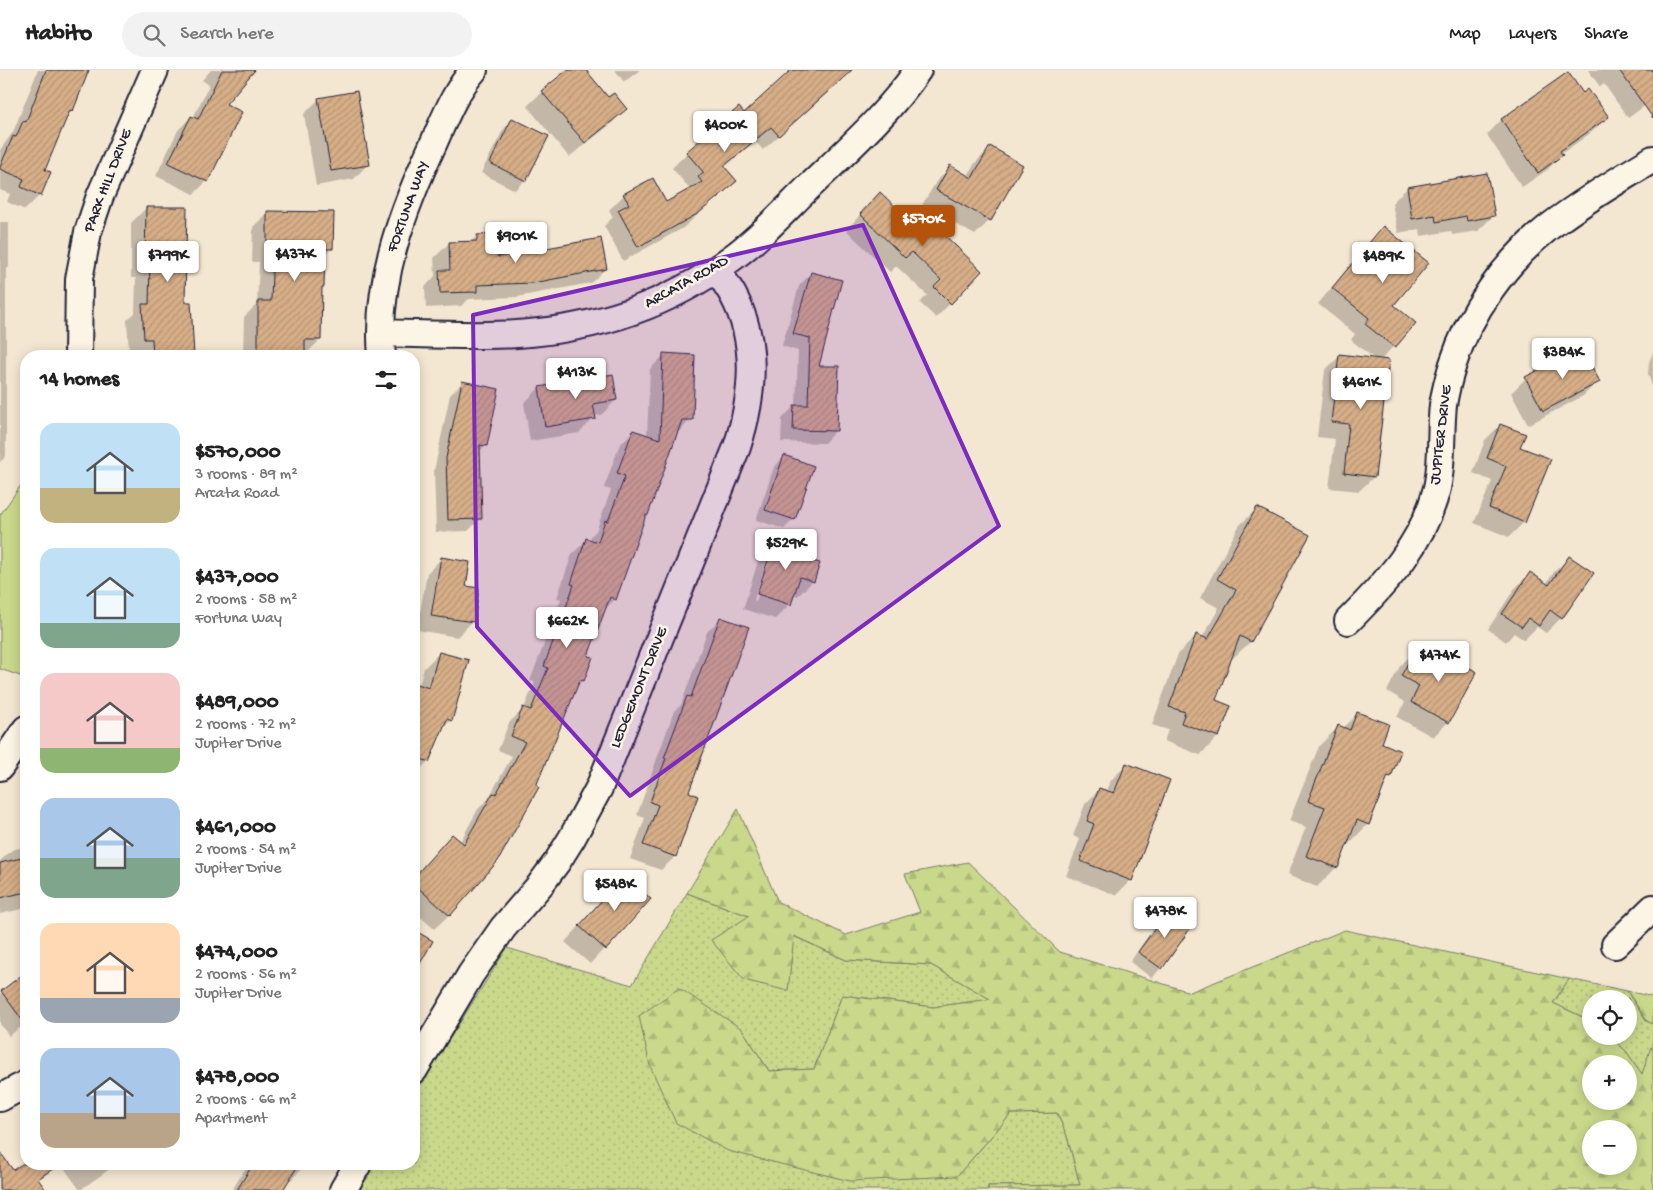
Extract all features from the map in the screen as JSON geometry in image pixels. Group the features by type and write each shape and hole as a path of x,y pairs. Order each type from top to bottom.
{"street":[{"name":"PARK HILL DRIVE","path":"78,350 79,279 88,232 100,196 155,70"},
{"name":"ARCATA ROAD","path":"381,345 577,327 606,320 661,300 716,269 748,245 875,124 897,99 918,70"},
{"name":"FORTUNA WAY","path":"381,345 382,301 387,274 402,222 428,154 465,73"},
{"name":"JUPITER DRIVE","path":"1348,621 1381,588 1409,552 1426,518 1436,488 1443,404 1453,364 1479,307 1506,268 1548,228 1606,188 1653,159"},
{"name":"LEDGEMONT DRIVE","path":"420,1060 470,974 557,862 599,788 737,447 747,410 751,371 750,353 738,306 716,269"},
{"path":"0,767 20,738"},
{"path":"1615,945 1653,908"},
{"path":"0,1098 20,1087"},
{"path":"343,1190 355,1170"}],"highlighted area":[{"path":"863,225 999,526 630,796 477,627 473,315"}],"green space":[{"path":"20,487 20,676 0,669 0,515"},
{"path":"738,809 778,902 846,935 920,912 905,874 968,862 1060,952 1190,992 1345,930 1569,979 1553,1003 1582,1017 1582,1045 1619,1045 1629,1055 1582,1055 1582,1110 1637,1110 1637,1067 1642,1074 1651,1047 1653,1050 1653,1190 989,1190 988,1186 1080,1185 1067,1136 1057,1113 1011,1114 957,1176 850,1181 728,1151 676,1123 650,1066 639,1016 679,988 742,1029 769,1071 814,1069 842,995 933,1007 990,999 931,965 846,960 794,936 788,991 744,980 711,940 749,916 687,893"},
{"path":"687,893 749,916 846,960 931,965 991,999 933,1007 842,995 814,1069 769,1071 742,1029 639,1016 957,1176 1011,1114 1057,1113 1067,1136 1080,1185 988,1186 988,1190 354,1190 366,1170 420,1170 420,1086 507,948 632,985"},
{"path":"1569,979 1622,990 1582,990 1582,1017 1553,1003"},
{"path":"1637,993 1653,997 1653,1024 1647,1021 1637,1006"},
{"path":"1637,1007 1646,1021 1653,1024 1653,1050 1652,1048 1642,1075 1637,1068 1637,1055 1629,1055 1619,1045 1637,1045"}],"building":[{"path":"46,70 89,70 73,111 70,110 45,170 51,172 41,196 21,187 24,179 0,169 0,167 13,136 16,137 23,121 26,122"},
{"path":"222,70 255,70 226,104 242,112 208,182 168,163 191,116 198,119"},
{"path":"567,70 586,70 608,97 614,93 627,109 585,143 541,91"},
{"path":"791,70 852,70 779,136 771,127 724,166 737,181 699,213 638,247 618,210 629,204 623,194 653,178 666,202 702,182 698,177 704,173 686,152 739,107 744,113"},
{"path":"1619,70 1653,70 1653,118"},
{"path":"1568,72 1583,93 1588,89 1609,117 1560,151 1563,155 1538,173 1501,119"},
{"path":"357,91 370,165 331,171 318,98"},
{"path":"512,118 549,136 526,181 490,163"},
{"path":"990,146 1023,165 991,221 936,190 950,165 972,178"},
{"path":"1487,173 1495,216 1467,221 1466,216 1436,222 1435,215 1412,219 1407,187"},
{"path":"880,192 923,233 933,224 982,271 951,304 934,287 941,280 912,252 905,258 860,214"},
{"path":"146,207 187,207 185,302 191,302 194,350 153,350 152,339 144,339 142,304 149,304 150,264 145,264"},
{"path":"267,211 334,212 333,249 325,249 321,340 305,340 305,350 258,350 258,301 271,301 273,248 267,248"},
{"path":"1383,226 1429,263 1394,305 1416,323 1395,348 1365,324 1369,318 1332,288"},
{"path":"497,234 498,257 601,238 607,269 533,283 477,285 477,292 440,293 439,270 450,270 449,242 477,241 477,235"},
{"path":"811,272 842,280 819,366 839,366 837,431 793,430 794,405 808,405 810,338 793,334"},
{"path":"1582,348 1600,382 1543,411 1525,377"},
{"path":"663,353 695,355 693,420 682,420 616,600 610,597 588,656 593,657 584,681 580,680 536,786 539,787 498,861 450,916 420,889 420,870 452,834 464,844 493,793 496,794 525,742 511,736 523,707 531,710 548,668 544,666 574,585 571,584 586,538 598,542 605,520 608,521 625,476 617,473 633,430 660,439"},
{"path":"1339,354 1389,360 1375,477 1344,473 1349,424 1331,422"},
{"path":"613,374 617,400 593,404 596,419 545,427 539,387"},
{"path":"462,381 499,389 487,446 480,445 482,519 448,520 446,458"},
{"path":"1500,424 1526,434 1520,447 1551,459 1525,523 1489,508 1506,466 1487,458"},
{"path":"784,455 814,466 795,520 765,510"},
{"path":"1257,507 1310,535 1251,642 1240,636 1216,700 1231,706 1219,737 1181,723 1185,712 1169,707 1196,634 1208,639 1236,590 1217,579"},
{"path":"775,538 809,549 805,559 820,563 814,582 800,577 791,605 757,594"},
{"path":"1569,556 1594,573 1562,619 1550,610 1539,626 1528,618 1522,627 1502,614 1530,572 1549,585"},
{"path":"441,557 470,562 466,586 479,588 474,622 431,616"},
{"path":"720,617 749,627 689,792 698,796 676,857 643,845 658,805 650,802 687,696 691,697"},
{"path":"1415,650 1435,661 1440,651 1477,672 1449,723 1411,702 1419,686 1401,676"},
{"path":"439,652 469,660 452,721 447,719 429,762 420,758 420,685 429,688"},
{"path":"1357,712 1389,724 1382,743 1401,751 1391,777 1388,776 1369,825 1357,820 1338,868 1306,856 1325,807 1308,801 1338,725 1350,730"},
{"path":"1126,763 1170,780 1132,881 1080,861 1094,824 1087,821 1099,788 1114,793"},
{"path":"20,858 20,893 0,898 0,863"},
{"path":"624,875 651,899 606,950 579,926"},
{"path":"1169,909 1192,926 1162,969 1138,952"},
{"path":"420,933 433,941 420,964"},
{"path":"20,977 20,1017 1,991"},
{"path":"0,1152 13,1170 20,1165 20,1170 51,1170 38,1179 46,1190 0,1190"},
{"path":"249,1170 295,1170 283,1190 237,1190"}]}
